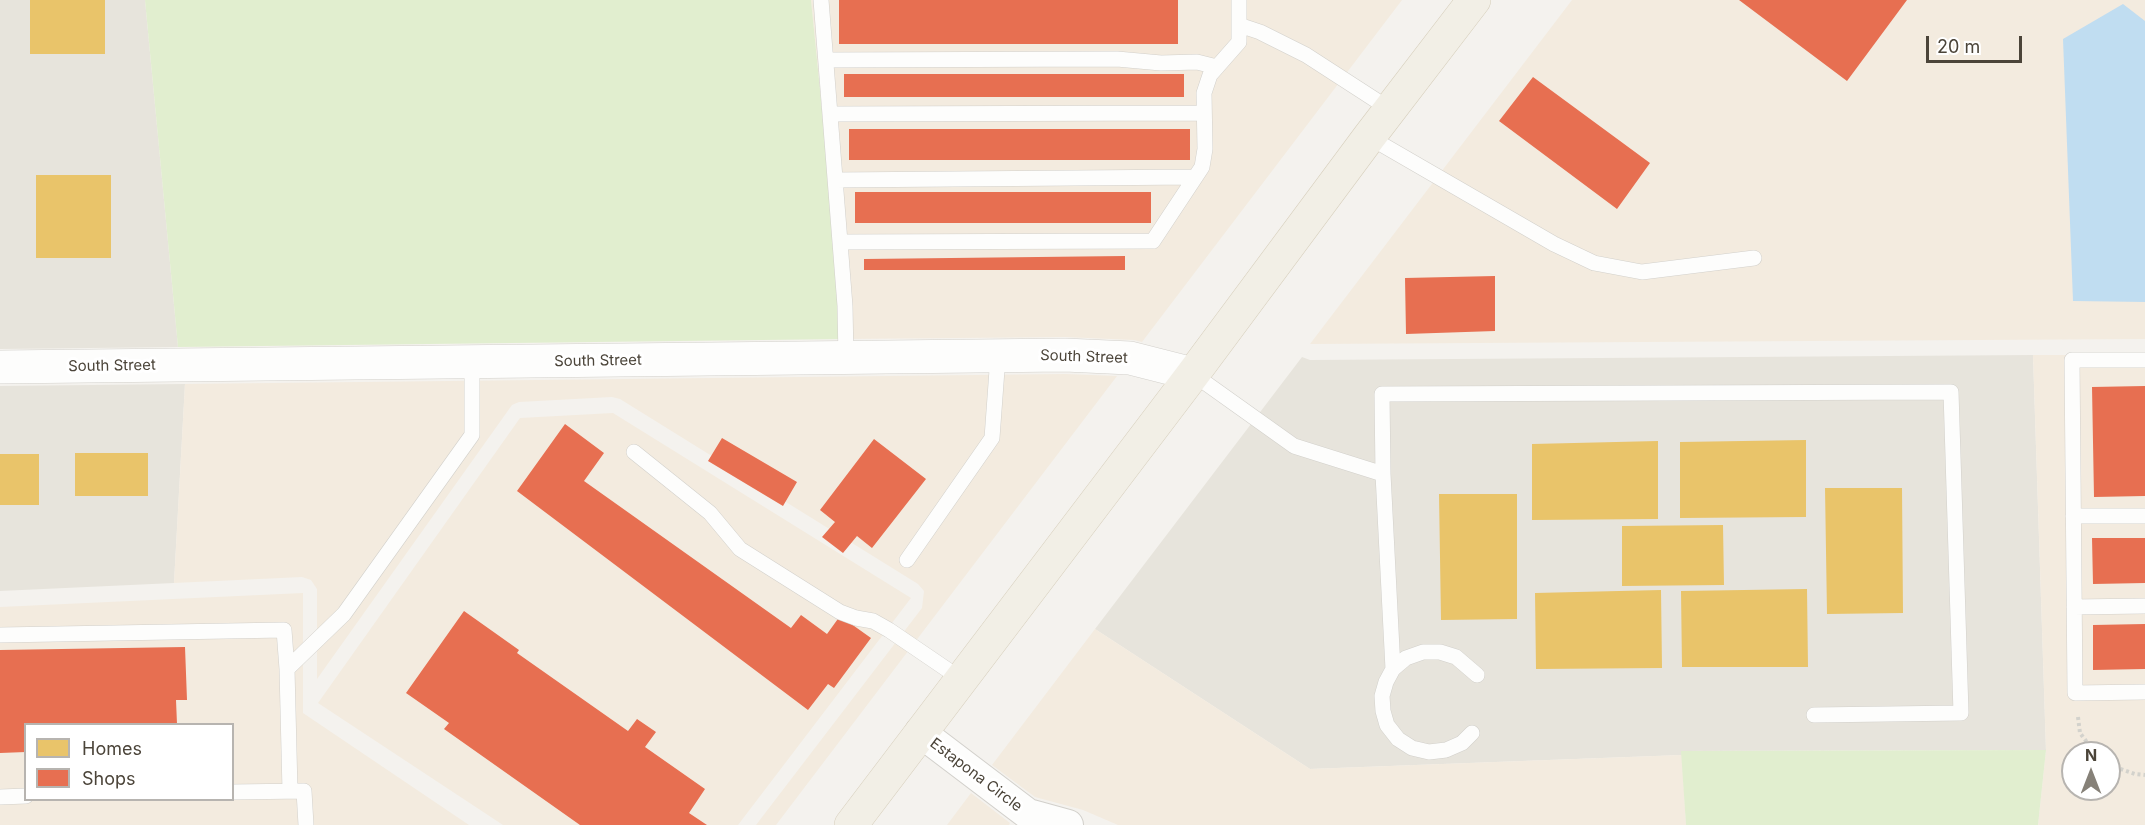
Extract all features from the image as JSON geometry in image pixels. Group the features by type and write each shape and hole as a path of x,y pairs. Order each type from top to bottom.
{"main road":[{"path":"851,825 1193,374 1368,137 1474,0"}],"street":[{"name":"South Street","path":"0,367 998,356 1118,357 1193,374"},
{"name":"Estapona Circle","path":"920,732 1028,814 1068,825"}],"lane":[{"path":"821,0 840,242 846,358"},
{"path":"840,242 1153,241 1202,167 1205,149 1204,93 1210,75 1239,42 1239,0"},
{"path":"1239,25 1260,32 1306,55 1391,110"},
{"path":"826,60 1117,59 1161,63 1197,62 1217,67"},
{"path":"830,114 1204,113"},
{"path":"1368,137 1554,244 1594,263 1642,272 1754,258"},
{"path":"835,180 1195,177"},
{"path":"907,560 992,438 998,356"},
{"path":"2145,360 2072,360 2075,693 2145,692"},
{"path":"287,669 344,614 472,435 472,363"},
{"path":"1193,374 1294,446 1383,474"},
{"path":"1393,669 1383,474 1382,394 1951,392 1960,713 1814,715"},
{"path":"634,452 710,513 740,549 840,612 873,621 889,630 961,679"},
{"path":"2073,516 2145,516"},
{"path":"2074,607 2145,606"},
{"path":"0,635 284,630 290,791"},
{"path":"1472,733 1462,743 1446,750 1429,752 1412,748 1398,739 1387,725 1382,696 1393,669 1406,658 1423,652 1440,652 1456,657 1477,675"},
{"path":"234,792 304,791 306,825"},
{"path":"0,797 24,796"}],"path":[{"path":"2075,693 2080,733 2086,741"},
{"path":"2121,769 2145,775"}],"shaded area":[{"path":"0,0 145,0 178,347 0,349"},
{"path":"811,0 1402,0 1142,342 1065,337 845,339"},
{"path":"1572,0 2145,0 2145,339 1310,344"},
{"path":"2033,355 2046,750 1682,751 1682,755 1310,769 1095,629 1302,357 1310,360"},
{"path":"2033,355 2145,355 2145,825 2038,825 2046,750"},
{"path":"1065,374 1117,376 776,825 756,825 922,608 924,591 918,584 620,399 612,397 519,402 512,405 317,679 317,589 311,580 302,577 174,583 185,384"},
{"path":"185,384 174,583 0,591 0,386"},
{"path":"613,413 911,598 738,825 503,825 318,703 520,418"},
{"path":"303,593 303,713 469,825 0,825 0,607"},
{"path":"1095,629 1310,769 1682,755 1686,825 1118,825 1083,810 1035,797 992,765"},
{"path":"971,793 1010,823 1009,825 947,825"}],"green space":[{"path":"145,0 811,0 845,339 178,347"},
{"path":"2046,750 2038,825 1686,825 1681,751"}],"water":[{"path":"2123,4 2145,21 2145,302 2073,301 2063,39"}],"building: Homes":[{"path":"30,0 105,0 105,54 30,54"},
{"path":"36,175 111,175 111,258 36,258"},
{"path":"1806,440 1806,517 1680,518 1680,442"},
{"path":"1658,441 1658,519 1532,520 1532,444"},
{"path":"75,453 148,453 148,496 75,496"},
{"path":"0,454 39,454 39,505 0,505"},
{"path":"1825,488 1902,488 1903,613 1827,614"},
{"path":"1439,494 1517,494 1517,619 1441,620"},
{"path":"1723,525 1724,585 1622,586 1622,526"},
{"path":"1807,589 1808,667 1682,667 1681,591"},
{"path":"1661,590 1662,668 1536,669 1535,593"}],"building: Shops":[{"path":"839,0 1178,0 1178,44 839,44"},
{"path":"1739,0 1907,0 1847,81"},
{"path":"844,74 1184,74 1184,97 844,97"},
{"path":"1533,77 1650,163 1617,209 1499,121"},
{"path":"849,129 1190,129 1190,160 849,160"},
{"path":"855,192 1151,192 1151,223 855,223"},
{"path":"1125,256 1125,270 864,270 864,259"},
{"path":"1495,276 1495,331 1406,334 1405,278"},
{"path":"2145,386 2145,496 2094,497 2092,387"},
{"path":"565,424 604,453 584,481 791,628 801,615 827,634 840,616 871,638 834,688 828,684 808,710 517,491"},
{"path":"722,438 797,482 783,506 708,461"},
{"path":"874,439 926,479 872,548 857,536 843,553 822,537 835,522 820,510"},
{"path":"2092,538 2145,538 2145,583 2093,584"},
{"path":"464,611 519,650 517,653 628,731 637,719 656,732 645,747 705,789 689,813 707,825 580,825 444,729 449,723 406,693"},
{"path":"2145,624 2145,669 2093,670 2093,625"},
{"path":"185,647 187,700 176,700 177,723 24,723 24,752 0,753 0,650"}]}
